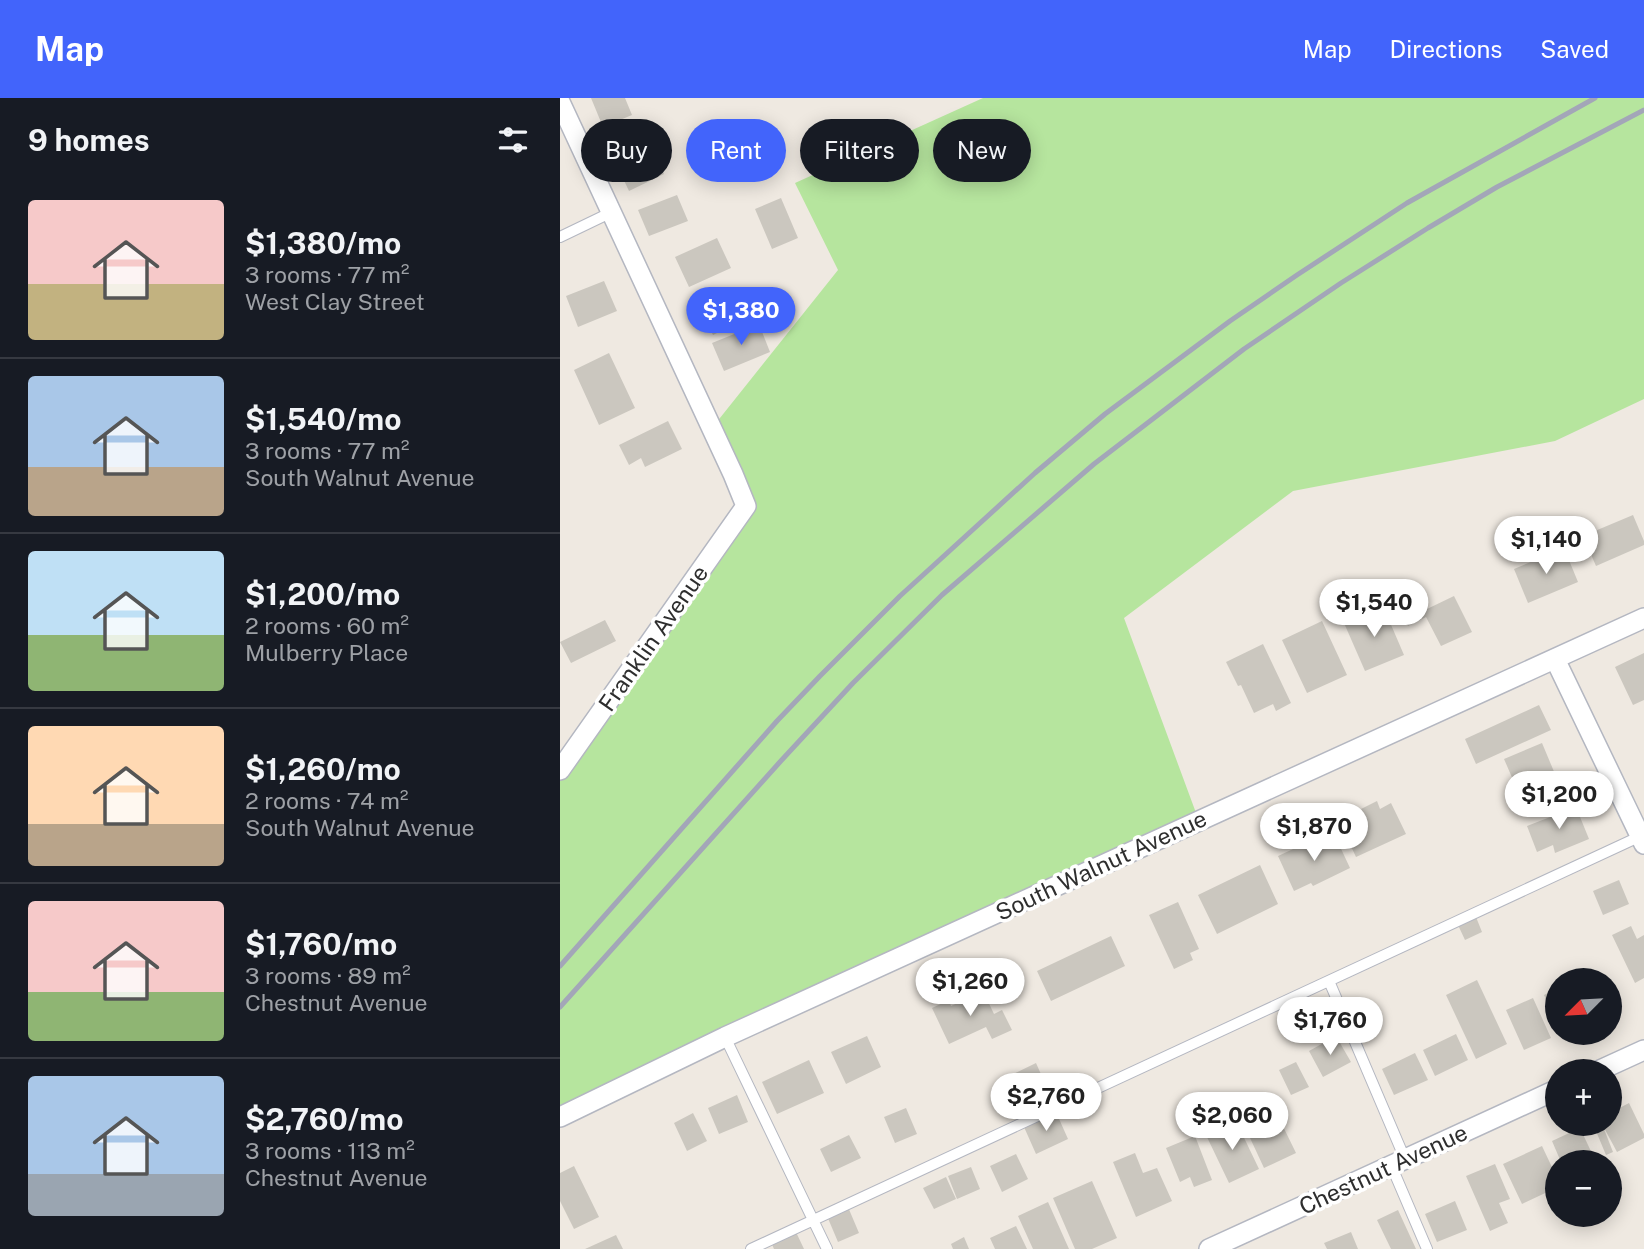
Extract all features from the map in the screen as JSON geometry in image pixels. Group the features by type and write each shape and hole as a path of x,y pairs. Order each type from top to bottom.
{"street":[{"path":"560,102 612,212"},
{"name":"Franklin Avenue","path":"560,770 746,506 612,212"},
{"name":"South Walnut Avenue","path":"560,1117 725,1037 1644,618"},
{"path":"1555,659 1643,838"},
{"path":"1622,1060 1644,1050"},
{"name":"Chestnut Avenue","path":"1209,1249 1545,1095"}],"lane":[{"path":"560,237 612,212"},
{"path":"751,1249 1643,838"},
{"path":"1328,981 1398,1162 1427,1249"},
{"path":"725,1037 827,1249"}],"green space":[{"path":"983,98 1644,98 1644,399 1555,441 1293,491 1124,618 1199,821 560,1117 560,770 746,506 712,428 838,270 795,183 800,181 919,182 919,127 933,121 933,182 1031,182 1031,119 937,119"}],"building":[{"path":"591,98 625,98 632,115 622,119 600,119"},
{"path":"625,182 648,182 629,191"},
{"path":"677,195 688,221 649,236 638,210"},
{"path":"781,198 798,238 772,249 755,209"},
{"path":"717,238 731,268 689,287 675,257"},
{"path":"604,281 617,311 578,327 566,296"},
{"path":"727,294 741,321 713,335 699,307"},
{"path":"759,324 770,352 724,371 712,343"},
{"path":"609,353 635,408 599,425 574,370"},
{"path":"668,421 682,449 645,467 641,458 629,465 619,445"},
{"path":"1633,515 1644,545 1596,566 1583,536"},
{"path":"1564,548 1578,582 1528,603 1514,569"},
{"path":"1419,592 1427,609 1454,596 1472,632 1441,646 1426,617 1408,626 1396,602"},
{"path":"1383,606 1404,655 1365,671 1344,623"},
{"path":"605,620 616,641 571,663 560,642"},
{"path":"1322,621 1347,675 1307,693 1282,640"},
{"path":"1263,644 1291,703 1276,711 1273,704 1254,713 1226,662"},
{"path":"1644,653 1644,700 1633,705 1615,667"},
{"path":"1539,705 1551,730 1476,764 1465,739"},
{"path":"1542,743 1555,774 1517,789 1504,759"},
{"path":"1377,801 1380,809 1391,803 1406,834 1356,857 1342,827 1364,816 1361,809"},
{"path":"1576,807 1589,839 1555,853 1553,845 1537,852 1527,826"},
{"path":"1317,838 1320,845 1336,838 1350,868 1313,886 1311,883 1294,891 1278,856"},
{"path":"1260,865 1278,904 1217,934 1198,895"},
{"path":"1619,880 1629,904 1603,915 1593,891"},
{"path":"1178,902 1199,949 1190,953 1193,960 1174,969 1149,915"},
{"path":"1476,917 1482,932 1465,940 1458,925"},
{"path":"1631,926 1637,939 1644,935 1644,978 1635,983 1612,935"},
{"path":"1111,936 1125,966 1051,1001 1037,971"},
{"path":"1477,980 1507,1044 1476,1059 1446,995"},
{"path":"983,991 994,1014 1002,1010 1012,1030 992,1039 986,1027 949,1044 932,1008 949,1000 951,1006"},
{"path":"1533,998 1545,1025 1545,1041 1524,1050 1506,1010"},
{"path":"1456,1034 1468,1060 1435,1076 1423,1050"},
{"path":"867,1036 881,1067 846,1084 831,1052"},
{"path":"1336,1036 1351,1062 1323,1077 1309,1051"},
{"path":"1415,1053 1428,1080 1394,1095 1382,1069"},
{"path":"809,1060 824,1093 777,1114 762,1082"},
{"path":"1296,1062 1309,1087 1291,1095 1279,1070"},
{"path":"1036,1063 1048,1090 1021,1103 1009,1076"},
{"path":"737,1095 748,1122 719,1134 708,1108"},
{"path":"1629,1103 1644,1138 1616,1150 1608,1136 1622,1136 1622,1107"},
{"path":"906,1108 917,1134 895,1143 884,1117"},
{"path":"1275,1110 1296,1153 1264,1168 1244,1125"},
{"path":"1056,1112 1068,1139 1036,1154 1024,1127"},
{"path":"693,1113 707,1141 687,1151 674,1123"},
{"path":"1236,1121 1259,1169 1229,1183 1206,1135"},
{"path":"849,1135 861,1158 831,1172 820,1149"},
{"path":"1195,1136 1212,1180 1194,1187 1190,1177 1180,1182 1166,1148"},
{"path":"1563,1136 1584,1136 1590,1150 1556,1150 1552,1141"},
{"path":"1598,1136 1607,1136 1612,1150 1604,1150"},
{"path":"1542,1146 1545,1152 1545,1193 1522,1204 1503,1164"},
{"path":"1135,1153 1143,1173 1157,1168 1172,1201 1136,1217 1113,1162"},
{"path":"1016,1154 1028,1179 1002,1192 990,1166"},
{"path":"1495,1164 1510,1199 1499,1203 1508,1223 1490,1231 1466,1176"},
{"path":"574,1166 599,1217 574,1229 560,1201 560,1173"},
{"path":"971,1167 980,1189 957,1199 948,1176"},
{"path":"946,1177 956,1199 934,1209 923,1188"},
{"path":"1092,1181 1117,1238 1092,1249 1075,1249 1053,1198"},
{"path":"1455,1201 1467,1230 1437,1242 1425,1214"},
{"path":"1048,1202 1069,1249 1033,1249 1018,1216"},
{"path":"848,1207 859,1233 838,1242 827,1216"},
{"path":"1398,1210 1416,1249 1391,1249 1377,1220"},
{"path":"1016,1226 1027,1249 995,1249 990,1238"},
{"path":"795,1230 804,1249 774,1249 771,1242"},
{"path":"1351,1232 1358,1249 1327,1249 1324,1243"},
{"path":"616,1235 623,1249 585,1249"},
{"path":"964,1237 969,1249 953,1249 951,1244"}],"railway":[{"path":"560,966 820,676 900,596 1035,473 1105,414 1230,321 1407,203 1595,98"},
{"path":"560,1007 853,683 942,595 1094,464 1244,349 1341,283 1497,187 1644,110"}]}
